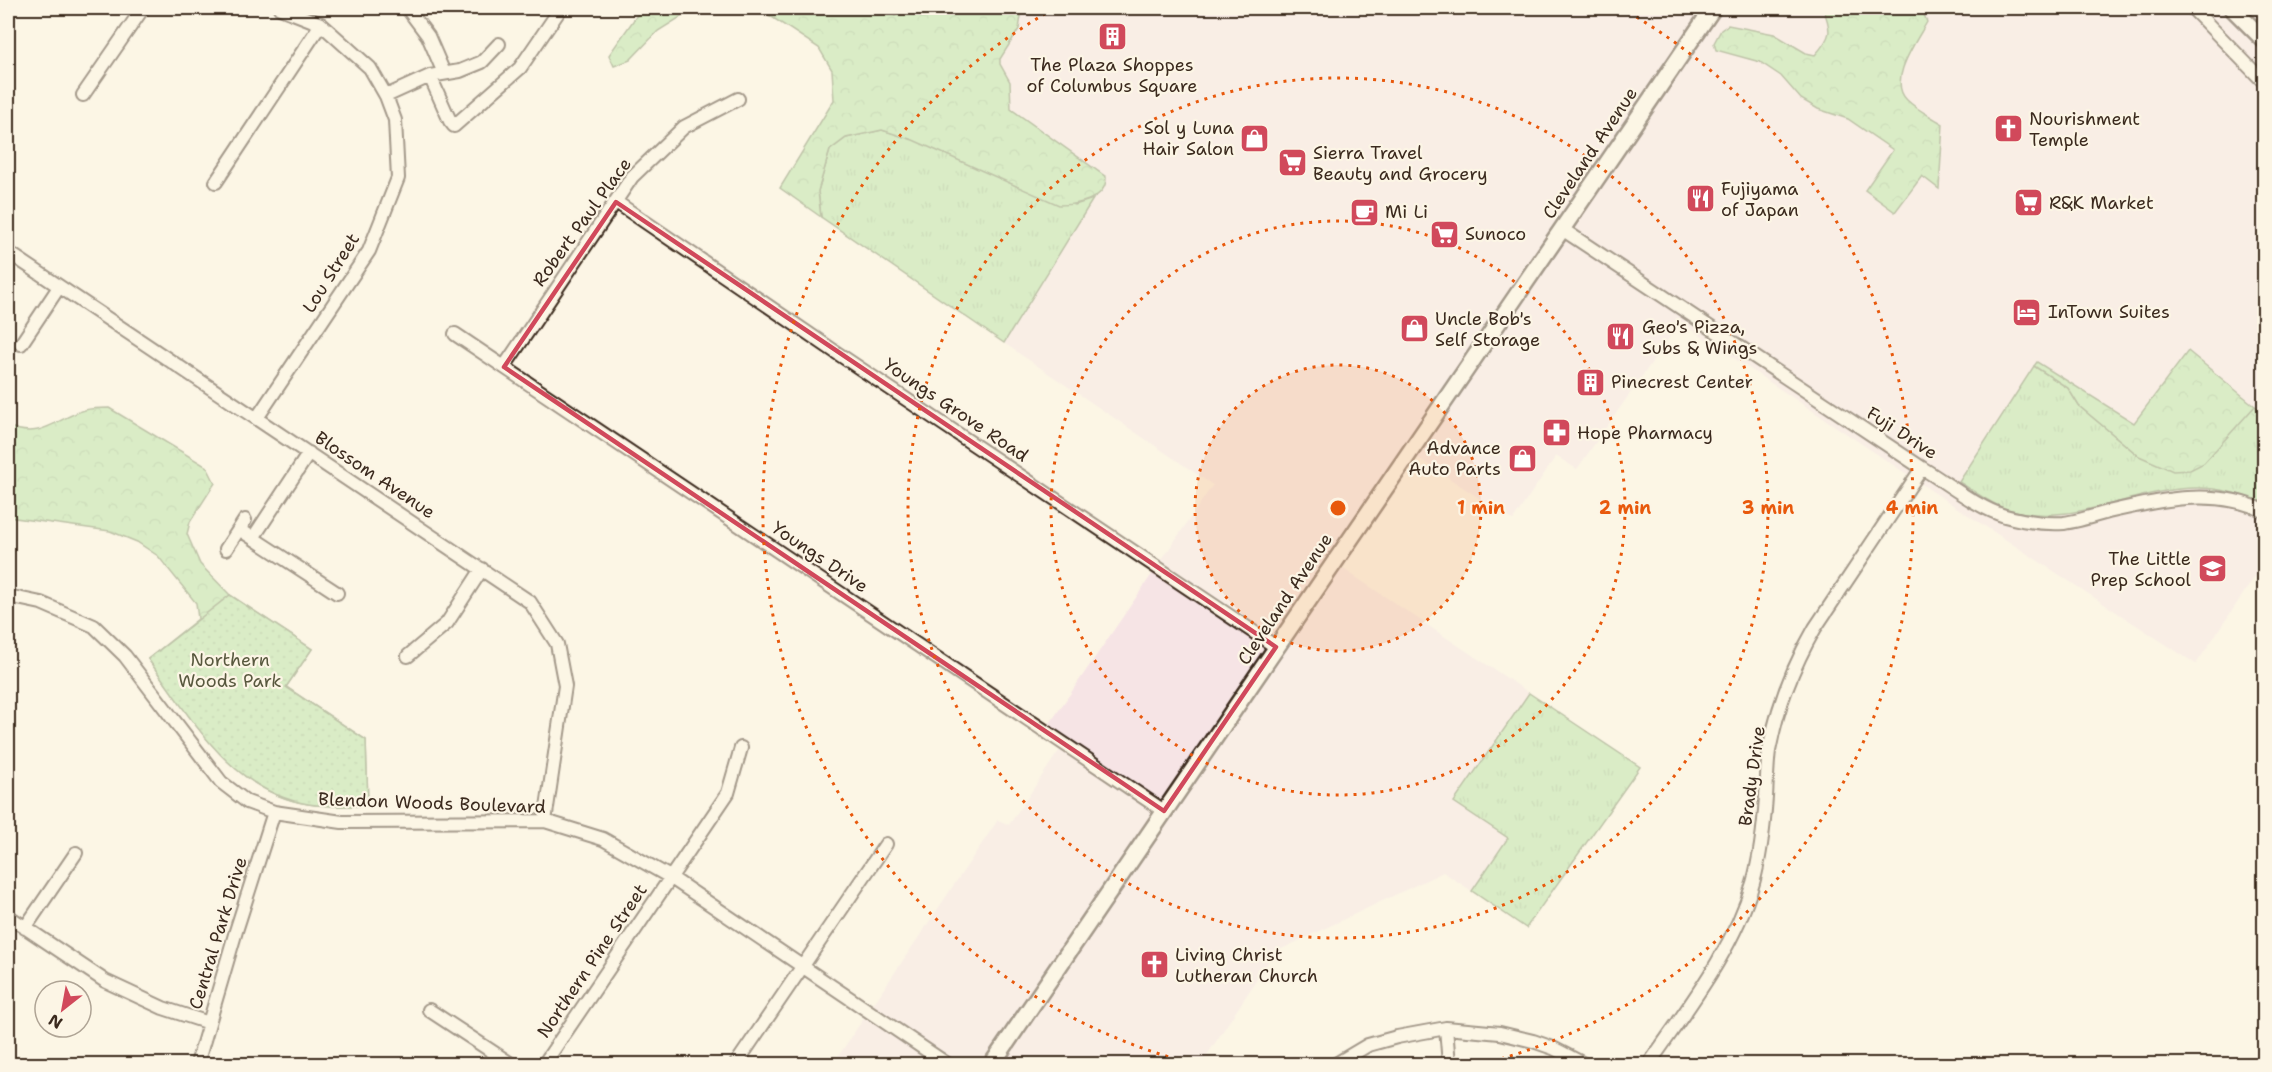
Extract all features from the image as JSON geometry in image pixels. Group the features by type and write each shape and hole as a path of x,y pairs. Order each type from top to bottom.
{"main road":[{"name":"Cleveland Avenue","path":"992,1065 1713,8"},
{"path":"2232,8 2265,40"}],"street":[{"path":"83,95 143,8"},
{"name":"Lou Street","path":"257,418 369,250 398,178 395,120 387,96 370,68 321,24 280,8"},
{"path":"407,8 428,36 444,73"},
{"path":"430,76 454,126 520,68 561,8"},
{"path":"2192,8 2265,82"},
{"path":"216,182 321,24"},
{"path":"387,96 430,76 460,71 482,62 499,44"},
{"name":"Robert Paul Place","path":"504,367 632,177 684,127 738,99"},
{"name":"Youngs Grove Road","path":"616,202 1276,647"},
{"name":"Fuji Drive","path":"1562,229 1922,468 1983,506 2004,516 2065,523 2176,498 2213,497 2235,501 2265,511"},
{"name":"Blossom Avenue","path":"8,252 531,602 557,644 565,686 545,821"},
{"path":"21,345 59,287"},
{"name":"Youngs Drive","path":"455,334 1164,811"},
{"path":"253,538 309,453"},
{"name":"Brady Drive","path":"1649,1065 1702,988 1730,942 1745,909 1760,853 1769,752 1786,689 1800,654 1922,468"},
{"path":"226,549 242,524 253,538 337,592"},
{"path":"408,656 447,623 482,568"},
{"name":"Blendon Woods Boulevard","path":"8,596 41,603 94,626 125,656 221,782 248,802 274,812 342,822 545,821 603,839 670,878 947,1065"},
{"name":"Northern Pine Street","path":"544,1065 728,793 741,747"},
{"name":"Central Park Drive","path":"197,1065 274,812"},
{"path":"736,1065 886,844"},
{"path":"25,928 76,854"},
{"path":"8,916 105,981 163,1008 209,1023"},
{"path":"429,1010 511,1065"},
{"path":"1446,1028 1449,1065"},
{"path":"1336,1065 1368,1045 1446,1028 1517,1037 1553,1048 1571,1061 1584,1065"}],"highlighted area":[{"path":"616,202 1276,647 1164,811 504,367"}],"shaded area":[{"path":"1009,8 1823,8 1831,27 1826,42 1815,55 1806,53 1774,34 1729,25 1721,30 1714,43 1715,49 1760,62 1781,76 1801,99 1818,109 1848,119 1893,151 1938,188 1943,125 1907,100 1900,90 1899,75 1927,23 1923,12 1925,8 2264,8 2264,413 2188,351 2134,423 2037,362 1960,481 2006,509 2198,488 2229,491 2264,504 2264,563 2196,664 1680,322 1577,469 1556,456 1513,520 1408,451 1334,563 1529,693 1454,802 1508,838 1472,891 1443,872 1275,952 1201,1064 833,1064 998,820 1009,825 1063,745 1044,732 1213,485 1004,343 1093,199 1106,182 1106,177 1011,108 1010,82 1000,64 1000,58 1019,29 1021,16"}],"green space":[{"path":"642,8 695,8 658,31 630,60 614,66 609,55"},
{"path":"758,8 882,8 895,16 901,8 1009,8 1021,16 1019,29 1000,59 1000,64 1010,82 1011,109 1106,177 1105,185 1096,196 1089,200 1059,205 913,140 882,130 846,138 830,150 818,191 821,217 780,188 834,100 832,70 819,48"},
{"path":"1823,8 1850,8 1867,15 1886,8 1925,8 1923,12 1927,22 1905,61 1900,83 1907,100 1943,124 1939,189 1922,176 1895,212 1865,190 1893,150 1848,119 1818,109 1801,99 1781,76 1760,62 1716,50 1714,43 1721,30 1728,25 1774,34 1806,53 1815,55 1825,43 1829,33"},
{"path":"882,130 913,139 1075,205 1093,199 1004,343 821,217 818,191 830,150 846,138"},
{"path":"2188,351 2255,406 2204,463 2190,470 2173,471 2139,456 2079,406 2068,388 2034,366 2037,362 2134,423"},
{"path":"2034,366 2068,388 2079,406 2139,456 2234,427 2255,406 2264,413 2264,504 2232,493 2198,488 2150,494 2103,506 2056,514 2032,514 2007,509 1988,501 1959,482"},
{"path":"109,408 207,467 215,483 190,522 187,534 200,564 230,595 312,649 286,687 366,740 368,806 315,805 280,796 256,784 234,768 197,727 148,659 198,619 196,603 158,556 137,542 110,531 8,517 8,426 20,430 39,430 85,410"},
{"name":"Northern Woods Park","path":"230,595 312,649 286,687 366,740 368,806 308,804 280,796 256,784 234,768 215,748 148,659"},
{"path":"1529,693 1640,767 1526,928 1472,891 1508,838 1454,802"}],"place":[{"name":"The Plaza Shoppes of Columbus Square","path":"1112,36"},
{"name":"Nourishment Temple","path":"2008,129"},
{"name":"Sol y Luna Hair Salon","path":"1255,138"},
{"name":"Sierra Travel Beauty and Grocery","path":"1292,163"},
{"name":"Fujiyama of Japan","path":"1700,199"},
{"name":"R&K Market","path":"2028,203"},
{"name":"Mi Li","path":"1364,212"},
{"name":"Sunoco","path":"1444,234"},
{"name":"InTown Suites","path":"2027,312"},
{"name":"Uncle Bob's Self Storage","path":"1414,329"},
{"name":"Geo's Pizza, Subs & Wings","path":"1621,337"},
{"name":"Pinecrest Center","path":"1590,382"},
{"name":"Hope Pharmacy","path":"1556,433"},
{"name":"Advance Auto Parts","path":"1522,458"},
{"name":"The Little Prep School","path":"2212,569"},
{"name":"Living Christ Lutheran Church","path":"1154,965"}]}
